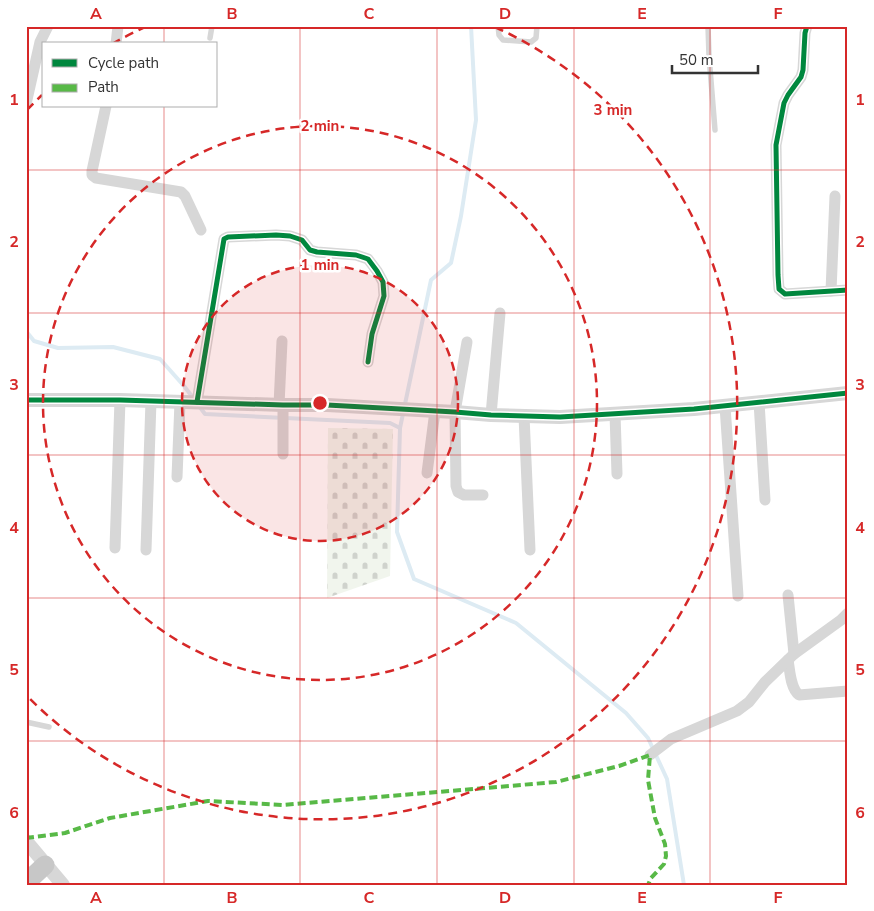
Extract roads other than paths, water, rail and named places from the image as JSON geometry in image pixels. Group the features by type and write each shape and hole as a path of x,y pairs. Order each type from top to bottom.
{"highway":[{"path":"29,881 45,865"}],"street":[{"path":"26,104 40,42 48,26"},
{"path":"116,42 118,26"},
{"path":"807,26 803,70 801,77 784,103 776,145 779,289 785,294 848,290"},
{"path":"106,108 92,176 181,192 185,196 201,230"},
{"path":"831,291 835,196"},
{"path":"177,477 189,402 224,239 228,237 290,236 302,240 310,250 368,259 383,282 384,296 372,334 368,362"},
{"path":"491,415 500,312"},
{"path":"282,341 281,405 283,454"},
{"path":"467,342 455,412 456,486 458,492 464,495 483,495"},
{"path":"26,400 120,400 327,405 491,415 560,417 725,406 848,393"},
{"path":"115,548 120,400"},
{"path":"146,550 151,401"},
{"path":"759,402 765,500"},
{"path":"725,406 738,596"},
{"path":"427,473 435,411"},
{"path":"615,414 617,474"},
{"path":"524,416 530,550"},
{"path":"788,595 793,687 796,692 799,694 848,691"},
{"path":"650,755 670,739 737,711 749,702 765,682 791,657 848,613"},
{"path":"26,841 63,885"}],"lane":[{"path":"210,38 212,26"},
{"path":"498,26 498,35 503,40 531,42 536,38 537,26"},
{"path":"708,26 715,130"},
{"path":"26,722 49,727"}],"waterway":[{"path":"400,428 431,280 451,263 461,216 476,120 471,26"},
{"path":"26,331 34,341 58,348 113,347 160,359 194,399"},
{"path":"199,406 205,414 390,423 400,428 397,532 414,579 516,623 626,713 648,738 667,779 684,885"}]}
